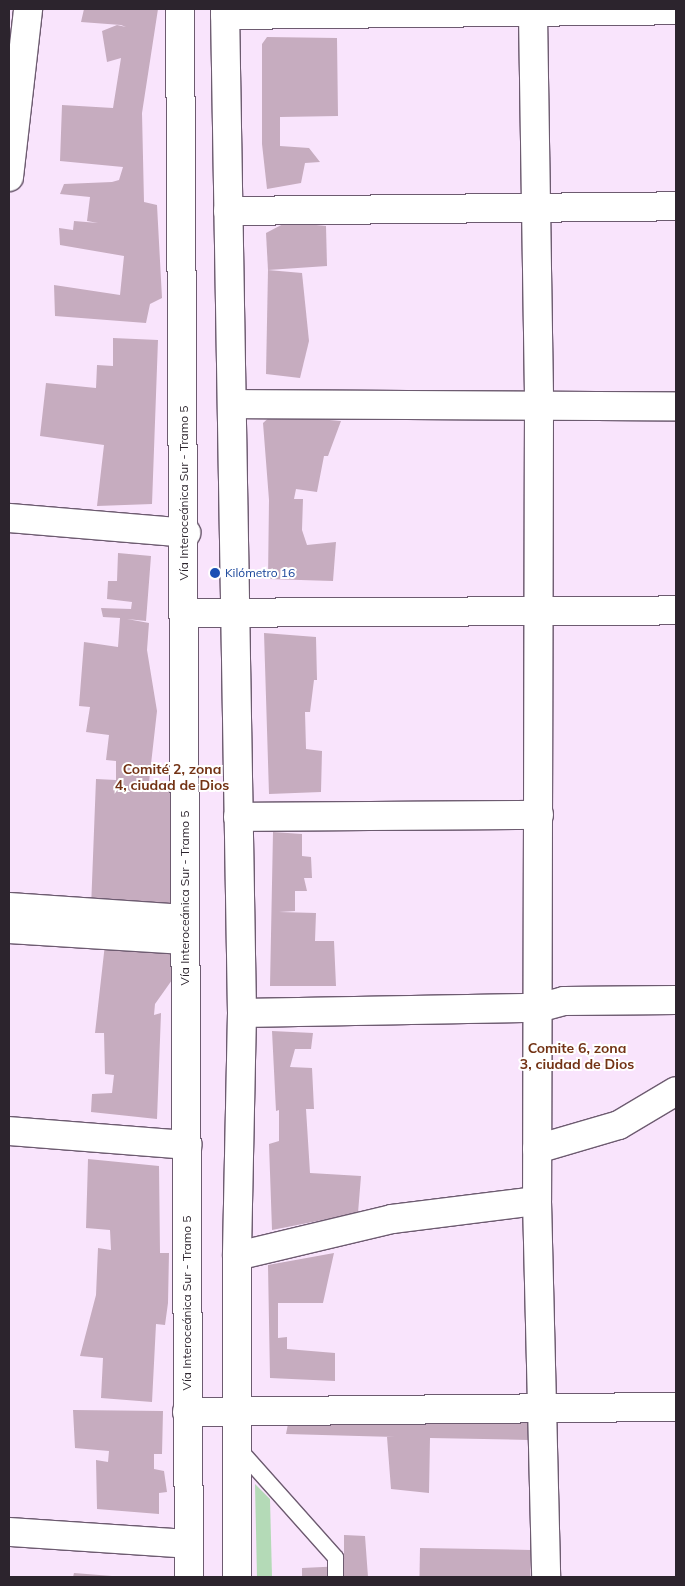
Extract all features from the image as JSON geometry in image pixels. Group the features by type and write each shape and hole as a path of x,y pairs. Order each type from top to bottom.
{"main road":[{"path":"9,177 28,9"},
{"name":"Vía Interoceánica Sur - Tramo 5","path":"180,9 186,534 183,613 189,1577"},
{"path":"238,1577 236,1256 242,1013 234,613 233,404 223,11 533,14 676,10"},
{"path":"533,14 534,209 539,408 537,1201 544,1408 546,1577"},
{"path":"228,211 676,206"},
{"path":"233,404 539,408 676,406"},
{"path":"9,518 186,534"},
{"path":"183,613 676,610"},
{"path":"238,817 539,815"},
{"path":"9,908 185,930"},
{"path":"9,929 185,930"},
{"path":"242,1013 538,1008 564,1002 676,1000"},
{"path":"537,1149 619,1125 676,1091"},
{"path":"9,1131 187,1145"},
{"path":"236,1256 392,1219 537,1201"},
{"path":"187,1412 676,1407"},
{"path":"9,1532 189,1544"}],"lane":[{"path":"238,1448 335,1557 336,1577"}],"green space":[{"path":"255,1484 270,1499 272,1577 257,1577"}],"building":[{"path":"84,9 158,9 142,113 144,202 157,205 162,298 150,304 146,323 55,316 54,285 120,295 124,256 60,245 59,228 73,230 74,221 98,223 87,221 90,197 60,194 64,184 119,180 123,167 60,161 62,105 113,108 121,58 107,62 102,31 117,25 126,27 121,25 81,22"},
{"path":"267,37 337,38 338,116 280,117 280,146 309,148 320,162 305,163 301,183 267,189 262,144 262,44"},
{"path":"287,222 326,226 327,266 268,270 266,233"},
{"path":"268,270 302,273 309,341 300,378 266,374"},
{"path":"113,338 158,340 152,504 97,506 104,445 40,436 46,383 96,388 97,365 113,366"},
{"path":"272,415 341,421 328,456 324,456 317,492 296,489 294,499 303,499 302,530 307,545 336,542 333,581 268,579 269,500 263,423"},
{"path":"118,553 151,556 146,621 127,619 149,623 147,650 157,711 149,782 182,784 175,902 162,913 91,908 96,779 116,780 116,761 106,760 109,735 86,732 90,707 79,706 84,642 118,647 120,618 103,617 101,608 131,609 132,602 107,599 108,581 117,581"},
{"path":"264,633 316,637 317,680 314,680 310,712 305,712 306,749 322,751 321,792 269,794"},
{"path":"273,832 302,834 302,856 311,857 312,878 304,878 307,891 295,891 295,911 279,912 316,913 315,941 334,941 336,986 270,986"},
{"path":"105,944 171,950 172,980 155,1004 154,1015 161,1013 157,1119 91,1112 92,1094 112,1093 114,1075 105,1074 104,1033 95,1033"},
{"path":"272,1031 313,1033 311,1049 295,1049 290,1067 312,1068 314,1109 306,1109 310,1173 361,1176 358,1213 272,1230 269,1144 279,1141 279,1110 276,1111"},
{"path":"88,1159 159,1166 160,1253 169,1253 168,1303 165,1325 156,1324 152,1402 101,1398 103,1358 80,1356 96,1295 98,1248 111,1250 110,1230 86,1228"},
{"path":"334,1253 323,1303 278,1303 278,1338 287,1337 287,1349 335,1353 335,1381 270,1378 268,1265"},
{"path":"73,1410 163,1411 162,1454 154,1454 154,1469 164,1471 167,1492 159,1493 159,1514 97,1509 96,1460 108,1462 109,1451 75,1448"},
{"path":"537,1422 546,1554 531,1550 529,1440 430,1438 429,1493 391,1489 387,1437 395,1437 286,1434 288,1424"},
{"path":"344,1535 365,1536 368,1577 302,1577 302,1568 344,1566"},
{"path":"420,1548 531,1550 531,1577 419,1577"},
{"path":"74,1573 112,1576 112,1577 73,1577"}],"place":[{"name":"Kilómetro 16","path":"215,573"}],"district":[{"name":"Comité 2, zona 4, ciudad de Dios","path":"172,778"},
{"name":"Comite 6, zona 3, ciudad de Dios","path":"577,1056"}]}
